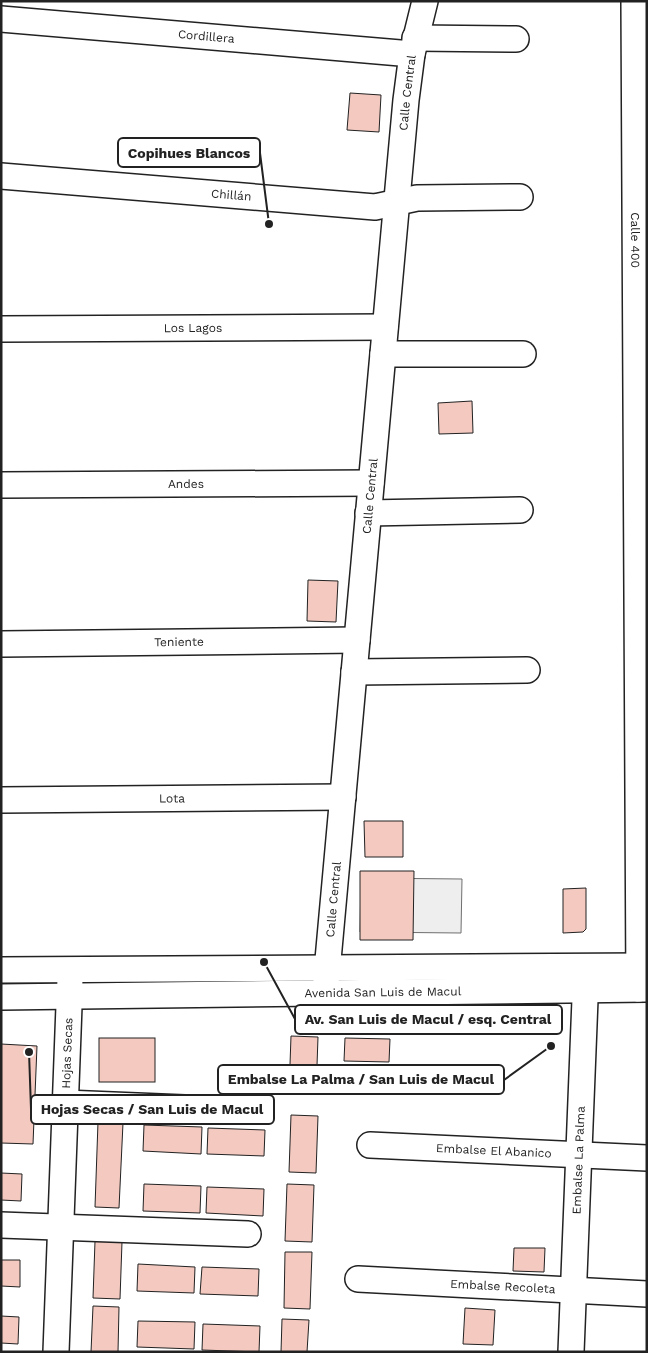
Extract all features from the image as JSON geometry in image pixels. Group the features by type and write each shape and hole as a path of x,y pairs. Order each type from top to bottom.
{"street":[{"name":"Calle Central","path":"326,981 396,202 413,46 425,1"},
{"name":"Calle 400","path":"634,1 641,95 643,978"},
{"name":"Cordillera","path":"1,19 413,46 516,39"},
{"name":"Chillán","path":"1,176 375,207 417,198 520,196"},
{"name":"Los Lagos","path":"1,329 385,327"},
{"path":"383,354 523,354"},
{"name":"Andes","path":"1,486 371,483"},
{"path":"368,513 520,510"},
{"name":"Teniente","path":"1,644 357,640"},
{"path":"354,672 527,670"},
{"name":"Lota","path":"1,800 343,797"},
{"name":"Avenida San Luis de Macul","path":"1,970 70,969 326,981"},
{"name":"Hojas Secas","path":"56,1352 70,969"},
{"name":"Embalse La Palma","path":"571,1352 585,978"},
{"name":"Avenida San Luis de Macul","path":"1,997 69,996 326,981 643,978"},
{"path":"65,1103 233,1110"},
{"name":"Embalse El Abanico","path":"370,1146 647,1158"},
{"path":"1,1225 248,1234"},
{"name":"Embalse Recoleta","path":"358,1279 647,1294"}],"shaded area":[{"path":"361,878 462,879 461,933 360,932"}],"building":[{"path":"350,93 381,95 379,132 347,130"},
{"path":"472,401 473,433 439,434 438,403"},
{"path":"308,580 338,581 336,622 307,621"},
{"path":"364,821 403,821 403,857 365,857"},
{"path":"360,871 414,871 413,940 360,940"},
{"path":"586,888 586,929 583,932 563,933 563,889"},
{"path":"291,1036 318,1037 316,1094 289,1093"},
{"path":"99,1038 155,1038 155,1082 99,1082"},
{"path":"345,1038 390,1039 389,1062 344,1061"},
{"path":"1,1044 37,1046 33,1144 1,1143"},
{"path":"291,1115 318,1116 316,1173 289,1172"},
{"path":"98,1122 123,1123 119,1208 95,1207"},
{"path":"144,1125 202,1127 201,1154 143,1151"},
{"path":"208,1128 265,1130 264,1156 207,1154"},
{"path":"1,1173 22,1174 21,1201 1,1200"},
{"path":"144,1184 201,1186 200,1213 143,1211"},
{"path":"287,1184 314,1185 312,1242 285,1241"},
{"path":"207,1187 264,1189 263,1216 206,1213"},
{"path":"95,1241 122,1242 120,1299 93,1298"},
{"path":"514,1248 545,1248 544,1272 513,1271"},
{"path":"285,1252 312,1252 310,1309 284,1308"},
{"path":"1,1260 20,1260 20,1287 1,1286"},
{"path":"138,1264 195,1267 194,1293 137,1291"},
{"path":"202,1267 259,1269 258,1296 200,1294"},
{"path":"93,1306 119,1307 118,1352 91,1352"},
{"path":"465,1308 495,1310 493,1345 463,1344"},
{"path":"1,1316 19,1317 18,1344 1,1343"},
{"path":"282,1319 309,1320 307,1352 281,1352"},
{"path":"138,1321 195,1322 194,1349 137,1347"},
{"path":"203,1324 260,1326 259,1352 202,1350"}],"place":[{"name":"Copihues Blancos","path":"269,224"},
{"name":"Av. San Luis de Macul / esq. Central","path":"264,962"},
{"name":"Embalse La Palma / San Luis de Macul","path":"551,1046"},
{"name":"Hojas Secas / San Luis de Macul","path":"29,1052"}]}
